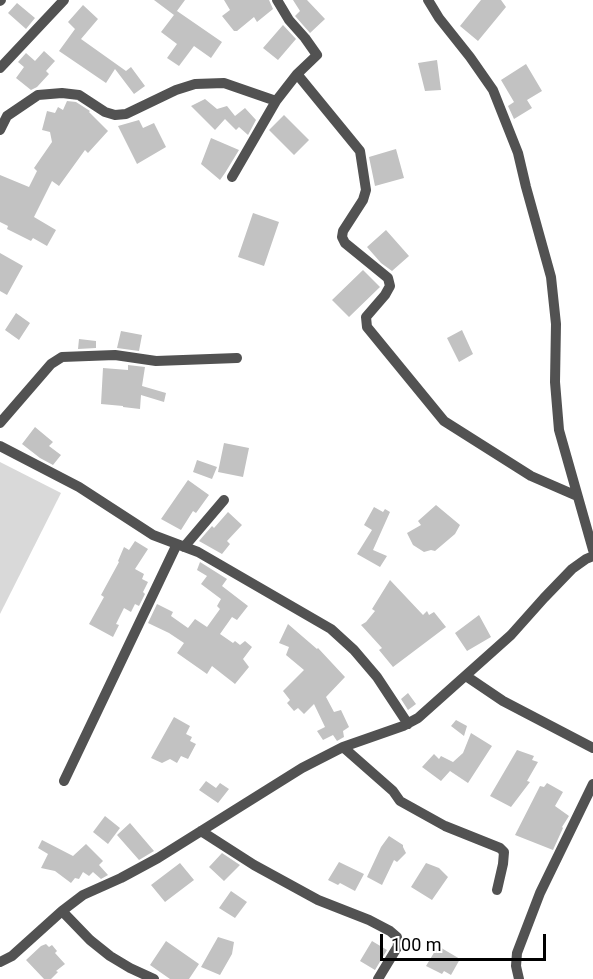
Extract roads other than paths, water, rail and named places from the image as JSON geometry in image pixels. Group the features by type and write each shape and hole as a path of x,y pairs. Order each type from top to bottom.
{"street":[{"path":"0,68 64,0"},
{"path":"232,177 276,101 297,74 317,55 288,20 277,0"},
{"path":"428,0 493,90 518,153 551,277 556,324 555,382 559,430 593,550"},
{"path":"297,74 360,152 366,190 363,200 343,231 342,237 345,243 388,278 390,286 366,317 367,327 444,422 531,476 577,496"},
{"path":"0,130 3,112 38,95 62,93 79,95 105,112 115,115 126,114 176,90 195,84 224,83 276,101"},
{"path":"0,423 51,364 62,357 115,355 156,361 237,358"},
{"path":"0,446 79,487 153,535 198,552 331,629 377,676 408,724"},
{"path":"64,781 180,546 224,500"},
{"path":"0,962 12,956 83,895 158,858 302,768 343,747 408,724 418,718 511,635 572,569 593,556"},
{"path":"466,676 503,701 593,748"},
{"path":"343,747 393,791 400,801 445,826 500,848 504,852 497,890"},
{"path":"519,979 516,966 517,953 540,894 593,784"},
{"path":"201,831 254,865 318,900 390,931 397,937 398,946 378,979"},
{"path":"62,911 90,940 110,956 154,979"}]}
